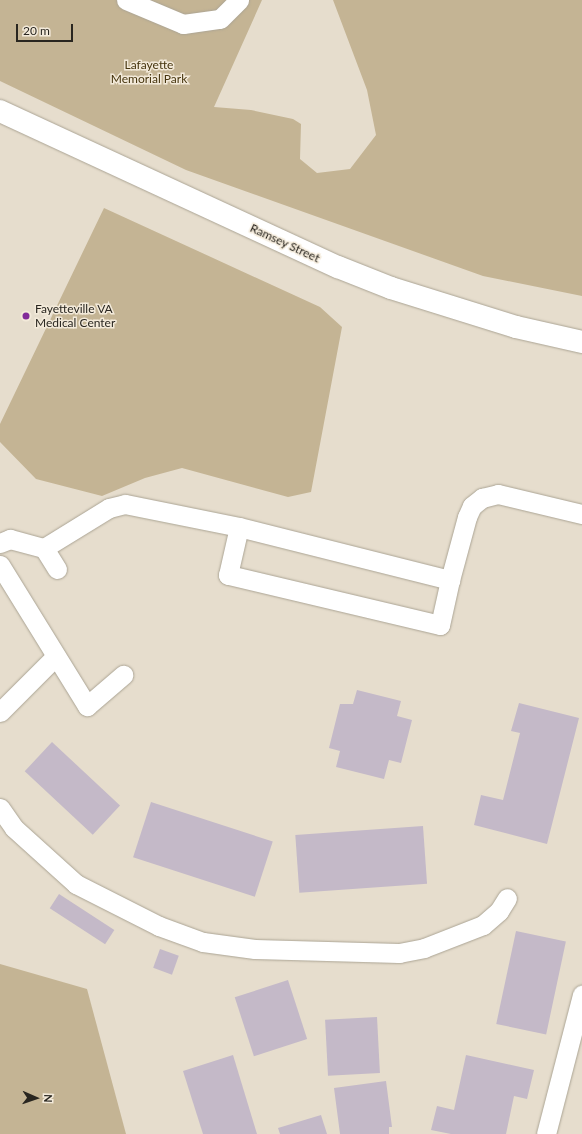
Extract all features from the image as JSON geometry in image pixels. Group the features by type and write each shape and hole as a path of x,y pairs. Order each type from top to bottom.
{"main road":[{"name":"Ramsey Street","path":"0,111 365,278 459,311 582,342"}],"street":[{"path":"126,0 183,24 220,19 239,0"},
{"path":"239,527 228,575 440,625 450,580 467,517 472,506 482,498 498,494 582,514"},
{"path":"44,548 109,508 125,504 239,527 450,580"},
{"path":"0,543 10,539 44,548 57,569"},
{"path":"0,565 87,706 123,675"},
{"path":"0,712 56,656"},
{"path":"0,808 14,828 76,884 159,926 203,942 255,949 399,953 424,948 483,925 500,912 507,898"},
{"path":"546,1134 582,995"}],"green space":[{"name":"Lafayette Memorial Park","path":"0,0 262,0 214,107 251,110 293,119 301,124 300,159 317,173 350,169 376,135 367,90 333,0 582,0 582,296 483,276 186,170 0,81"},
{"path":"104,208 320,307 342,327 311,492 288,497 182,468 145,478 102,496 36,479 0,442 0,424"},
{"path":"0,964 87,989 126,1134 0,1134"}],"building":[{"path":"357,690 401,701 397,716 412,720 401,763 389,760 384,779 336,767 340,751 329,748 340,704 353,704"},
{"path":"519,703 579,718 547,844 474,825 481,795 503,800 520,733 511,731"},
{"path":"52,742 120,805 93,835 25,771"},
{"path":"151,802 273,842 255,897 133,857"},
{"path":"423,826 427,884 299,893 295,835"},
{"path":"59,894 114,930 105,944 50,908"},
{"path":"516,931 566,942 546,1035 496,1024"},
{"path":"160,949 179,956 172,975 153,968"},
{"path":"288,980 307,1039 254,1056 235,997"},
{"path":"377,1017 380,1073 328,1076 325,1020"},
{"path":"233,1055 257,1134 203,1134 183,1071"},
{"path":"466,1055 534,1070 527,1099 514,1096 506,1134 451,1134 431,1130 437,1106 454,1110"},
{"path":"386,1081 392,1127 389,1127 389,1134 340,1134 334,1088"},
{"path":"321,1115 327,1134 280,1134 278,1128"}],"place":[{"name":"Fayetteville VA Medical Center","path":"26,316"}]}
